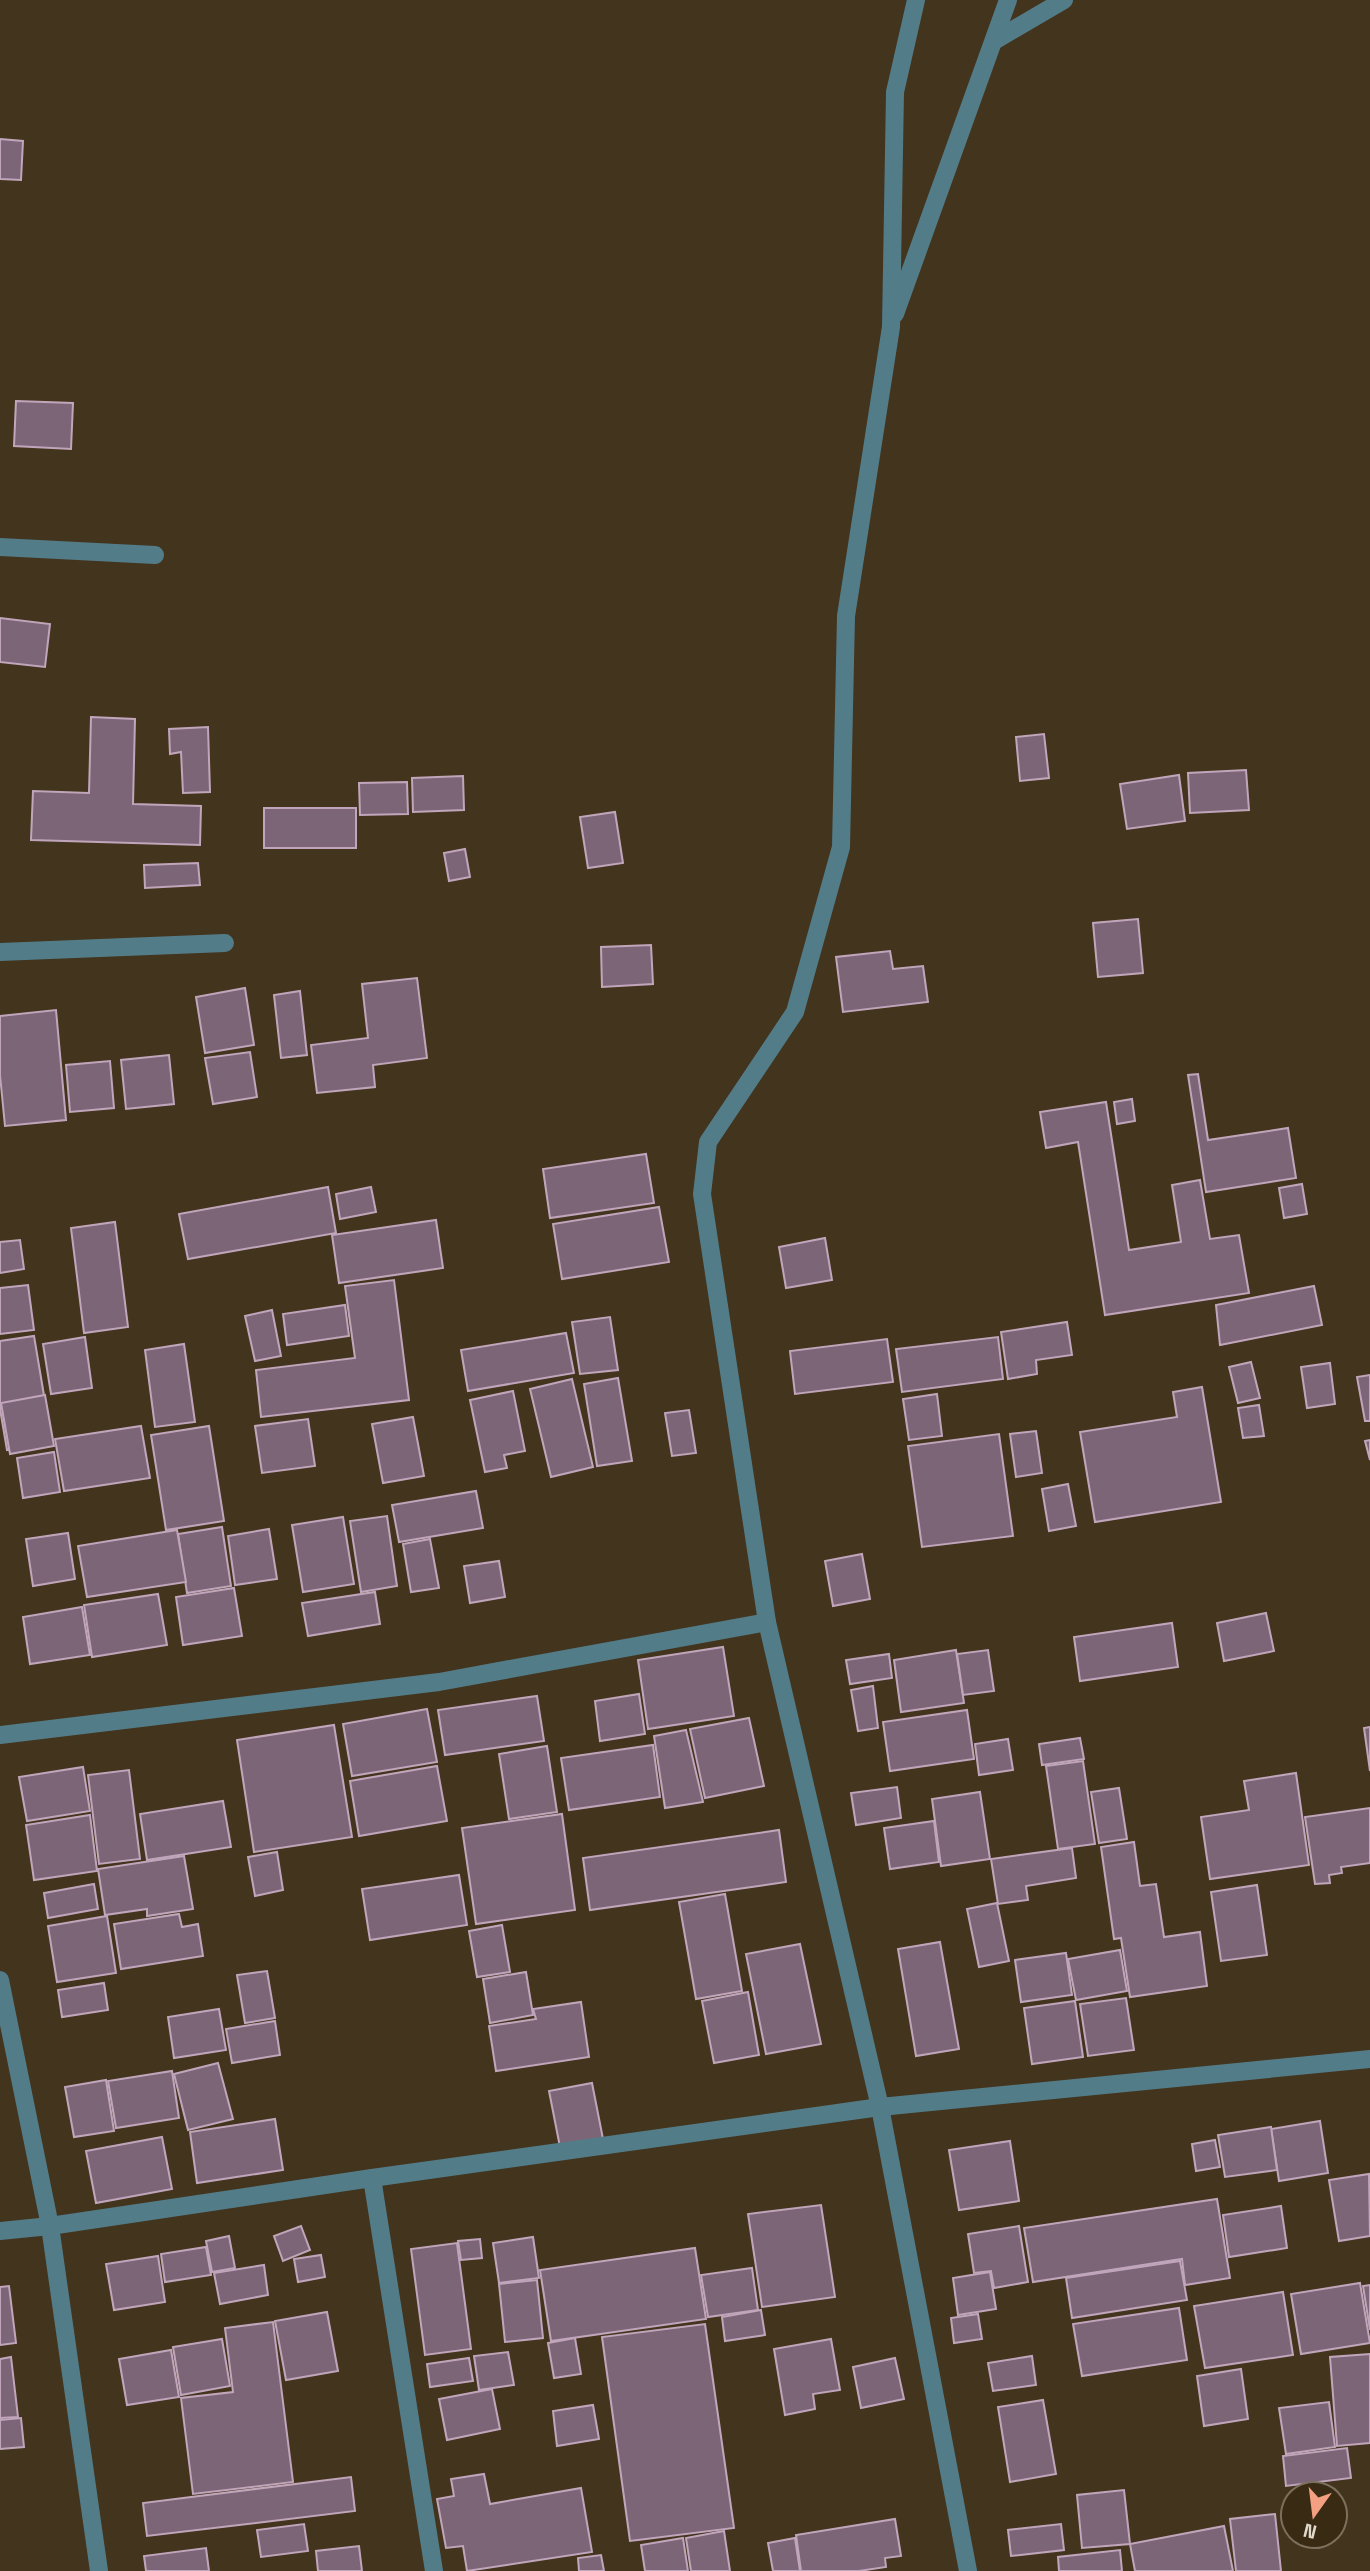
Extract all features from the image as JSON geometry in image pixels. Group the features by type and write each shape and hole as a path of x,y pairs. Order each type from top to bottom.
{"street":[{"path":"916,0 895,92 891,327 846,615 841,847 795,1012 708,1142 702,1194 768,1622 880,2107 968,2571"},
{"path":"891,327 1008,0"},
{"path":"994,41 1064,0"},
{"path":"0,547 155,555"},
{"path":"0,952 225,943"},
{"path":"0,1735 439,1682 768,1622"},
{"path":"0,1980 50,2226 99,2571"},
{"path":"0,2231 880,2107 1370,2059"},
{"path":"372,2178 434,2571"}],"building":[{"path":"0,139 23,141 21,180 0,179"},
{"path":"16,401 73,403 71,449 14,446"},
{"path":"0,618 50,624 45,667 0,662"},
{"path":"91,717 135,719 133,804 201,806 200,845 31,840 33,791 89,793"},
{"path":"208,727 210,792 183,793 181,752 170,754 169,729"},
{"path":"1044,734 1049,778 1020,781 1016,737"},
{"path":"1246,770 1249,810 1190,813 1188,773"},
{"path":"1179,775 1185,821 1127,829 1120,784"},
{"path":"463,776 464,810 413,812 412,778"},
{"path":"407,782 408,814 360,815 359,783"},
{"path":"264,808 356,808 356,848 264,848"},
{"path":"615,812 623,863 588,868 580,817"},
{"path":"465,849 470,877 449,881 444,853"},
{"path":"198,863 200,885 145,888 144,865"},
{"path":"1138,919 1143,973 1098,977 1093,923"},
{"path":"651,945 653,984 602,987 601,947"},
{"path":"890,951 893,969 923,966 928,1002 843,1012 836,957"},
{"path":"417,978 427,1058 373,1065 375,1087 317,1093 311,1045 368,1038 362,984"},
{"path":"245,988 254,1045 205,1053 196,997"},
{"path":"300,991 307,1055 281,1058 274,995"},
{"path":"56,1010 66,1120 5,1126 0,1075 0,1016"},
{"path":"250,1052 257,1097 213,1104 205,1058"},
{"path":"169,1055 174,1104 126,1109 121,1060"},
{"path":"110,1061 114,1108 70,1112 66,1065"},
{"path":"1198,1074 1208,1140 1288,1128 1296,1178 1206,1192 1188,1075"},
{"path":"1132,1099 1135,1121 1117,1124 1114,1102"},
{"path":"1106,1102 1129,1250 1181,1242 1172,1185 1200,1180 1210,1239 1239,1235 1249,1293 1105,1315 1078,1142 1046,1148 1040,1112"},
{"path":"646,1154 654,1203 550,1218 543,1169"},
{"path":"1302,1184 1307,1214 1284,1218 1279,1188"},
{"path":"328,1187 336,1233 188,1259 179,1214"},
{"path":"371,1187 376,1212 340,1219 336,1194"},
{"path":"659,1207 669,1262 562,1279 553,1224"},
{"path":"436,1220 443,1268 339,1283 332,1235"},
{"path":"115,1222 128,1327 84,1333 71,1228"},
{"path":"825,1238 832,1280 786,1288 779,1247"},
{"path":"20,1240 24,1269 0,1273 0,1242"},
{"path":"394,1280 409,1400 261,1417 256,1370 355,1358 345,1286"},
{"path":"28,1285 34,1330 0,1334 0,1288"},
{"path":"1314,1286 1322,1325 1220,1345 1216,1305"},
{"path":"345,1305 349,1336 287,1345 283,1314"},
{"path":"272,1310 281,1356 255,1361 245,1316"},
{"path":"610,1317 618,1370 580,1374 572,1322"},
{"path":"1067,1322 1072,1355 1036,1360 1037,1374 1008,1379 1001,1332"},
{"path":"566,1333 574,1373 468,1391 461,1350"},
{"path":"34,1336 52,1443 7,1450 0,1409 0,1341"},
{"path":"85,1337 92,1388 51,1394 43,1344"},
{"path":"998,1337 1003,1379 902,1392 896,1349"},
{"path":"887,1339 893,1382 795,1394 790,1351"},
{"path":"184,1344 195,1422 155,1427 145,1350"},
{"path":"1251,1362 1260,1398 1238,1403 1229,1367"},
{"path":"1330,1363 1335,1404 1307,1408 1301,1367"},
{"path":"1370,1375 1370,1421 1365,1421 1357,1377"},
{"path":"618,1378 632,1461 597,1466 584,1384"},
{"path":"572,1379 593,1467 551,1477 530,1389"},
{"path":"1202,1387 1221,1502 1095,1522 1080,1432 1177,1417 1173,1392"},
{"path":"513,1391 525,1451 504,1455 507,1468 485,1472 470,1400"},
{"path":"937,1394 942,1436 909,1440 903,1399"},
{"path":"45,1395 54,1446 10,1454 1,1403"},
{"path":"1259,1405 1264,1436 1243,1438 1238,1408"},
{"path":"689,1410 696,1453 672,1456 665,1413"},
{"path":"413,1417 424,1476 383,1483 372,1424"},
{"path":"308,1419 315,1466 262,1473 255,1426"},
{"path":"141,1426 150,1478 64,1491 55,1439"},
{"path":"209,1426 224,1521 166,1530 151,1435"},
{"path":"1036,1431 1042,1473 1016,1477 1010,1434"},
{"path":"999,1434 1013,1536 922,1547 908,1446"},
{"path":"1370,1440 1370,1460 1365,1441"},
{"path":"54,1452 60,1492 23,1498 17,1458"},
{"path":"1068,1484 1076,1526 1049,1531 1042,1489"},
{"path":"476,1491 483,1528 399,1542 392,1505"},
{"path":"387,1516 397,1586 361,1592 350,1521"},
{"path":"343,1517 354,1584 303,1592 292,1525"},
{"path":"222,1527 231,1586 187,1593 178,1534"},
{"path":"269,1529 277,1579 235,1585 228,1536"},
{"path":"177,1530 186,1582 87,1597 78,1546"},
{"path":"68,1533 75,1579 33,1586 26,1539"},
{"path":"430,1539 439,1588 411,1592 403,1544"},
{"path":"862,1554 870,1599 833,1606 825,1561"},
{"path":"499,1561 505,1597 470,1603 464,1566"},
{"path":"234,1588 242,1636 183,1645 176,1597"},
{"path":"375,1592 380,1624 308,1636 302,1603"},
{"path":"158,1594 167,1645 92,1657 84,1605"},
{"path":"82,1607 90,1655 30,1664 23,1617"},
{"path":"1266,1613 1274,1651 1224,1661 1217,1623"},
{"path":"1172,1623 1178,1667 1080,1681 1074,1637"},
{"path":"723,1647 734,1716 648,1729 638,1660"},
{"path":"956,1650 964,1703 901,1712 894,1660"},
{"path":"988,1650 994,1691 963,1695 957,1654"},
{"path":"889,1654 892,1678 850,1684 846,1660"},
{"path":"873,1686 878,1728 858,1731 851,1690"},
{"path":"639,1694 645,1734 600,1741 595,1701"},
{"path":"537,1696 544,1741 445,1755 438,1710"},
{"path":"427,1709 437,1762 352,1776 343,1724"},
{"path":"967,1710 974,1759 890,1771 883,1722"},
{"path":"749,1718 764,1786 705,1798 690,1729"},
{"path":"334,1725 352,1837 254,1852 237,1740"},
{"path":"1370,1727 1370,1771 1364,1728"},
{"path":"686,1730 703,1802 665,1808 654,1736"},
{"path":"1080,1738 1084,1759 1042,1765 1039,1744"},
{"path":"1008,1739 1013,1770 979,1775 975,1744"},
{"path":"653,1745 660,1797 569,1810 561,1758"},
{"path":"547,1746 557,1812 509,1819 499,1754"},
{"path":"1083,1761 1095,1844 1058,1849 1046,1766"},
{"path":"437,1766 447,1821 359,1836 350,1781"},
{"path":"83,1767 90,1811 27,1821 19,1777"},
{"path":"129,1770 140,1859 99,1864 88,1775"},
{"path":"1296,1773 1309,1865 1210,1879 1201,1817 1249,1810 1244,1781"},
{"path":"897,1787 901,1818 856,1825 851,1793"},
{"path":"1119,1788 1127,1839 1099,1843 1091,1792"},
{"path":"980,1792 990,1859 941,1866 932,1799"},
{"path":"223,1801 231,1847 147,1860 140,1814"},
{"path":"1370,1808 1370,1863 1341,1867 1342,1873 1329,1875 1330,1883 1315,1884 1305,1817"},
{"path":"562,1814 575,1910 476,1924 462,1828"},
{"path":"90,1815 97,1871 34,1880 26,1825"},
{"path":"934,1821 939,1862 890,1869 884,1828"},
{"path":"779,1830 786,1882 590,1910 583,1858"},
{"path":"1134,1842 1140,1886 1156,1884 1164,1937 1200,1932 1207,1986 1130,1997 1121,1938 1114,1939 1101,1847"},
{"path":"1072,1848 1076,1878 1026,1886 1028,1900 998,1904 991,1859"},
{"path":"277,1852 283,1890 255,1896 248,1857"},
{"path":"184,1856 193,1909 147,1916 147,1909 105,1915 98,1869"},
{"path":"459,1875 467,1925 370,1940 362,1889"},
{"path":"94,1884 98,1909 48,1918 44,1893"},
{"path":"1257,1885 1267,1955 1221,1961 1211,1892"},
{"path":"725,1894 742,1991 696,1999 679,1902"},
{"path":"997,1903 1009,1961 979,1967 967,1909"},
{"path":"179,1914 182,1927 198,1924 203,1956 121,1969 114,1924"},
{"path":"107,1916 116,1973 57,1982 48,1926"},
{"path":"502,1925 510,1972 477,1977 469,1931"},
{"path":"940,1942 959,2049 916,2056 898,1949"},
{"path":"800,1944 821,2044 766,2054 746,1954"},
{"path":"1120,1950 1127,1991 1076,2000 1068,1959"},
{"path":"1066,1953 1072,1995 1021,2002 1015,1960"},
{"path":"267,1971 275,2018 245,2023 237,1975"},
{"path":"526,1972 533,2015 490,2023 483,1979"},
{"path":"104,1983 108,2010 62,2017 58,1990"},
{"path":"748,1992 759,2055 714,2063 702,2001"},
{"path":"1126,1998 1134,2050 1088,2056 1080,2004"},
{"path":"1075,2001 1083,2057 1032,2064 1024,2008"},
{"path":"581,2002 589,2057 496,2071 489,2026 536,2019 533,2009"},
{"path":"219,2009 226,2050 174,2058 168,2017"},
{"path":"275,2021 280,2055 232,2063 226,2029"},
{"path":"218,2063 233,2119 188,2130 174,2074"},
{"path":"172,2071 179,2118 116,2128 108,2081"},
{"path":"106,2080 114,2131 74,2137 65,2087"},
{"path":"592,2083 603,2139 560,2147 549,2091"},
{"path":"275,2119 283,2170 197,2183 190,2132"},
{"path":"1320,2121 1328,2173 1279,2181 1271,2129"},
{"path":"1271,2127 1277,2170 1225,2177 1218,2135"},
{"path":"162,2137 172,2189 96,2203 86,2151"},
{"path":"1215,2140 1220,2167 1196,2171 1192,2144"},
{"path":"1010,2141 1019,2201 959,2210 949,2150"},
{"path":"1369,2174 1370,2236 1339,2241 1329,2180"},
{"path":"1217,2199 1230,2278 1185,2285 1182,2259 1033,2282 1024,2228"},
{"path":"821,2205 835,2297 762,2307 748,2214"},
{"path":"1281,2206 1287,2248 1229,2257 1223,2215"},
{"path":"301,2226 310,2250 283,2261 274,2236"},
{"path":"1019,2226 1028,2282 994,2288 991,2271 974,2273 968,2234"},
{"path":"229,2236 235,2268 212,2272 206,2241"},
{"path":"533,2237 539,2278 499,2283 493,2243"},
{"path":"480,2239 482,2258 461,2260 458,2241"},
{"path":"457,2243 471,2349 425,2355 411,2249"},
{"path":"206,2247 211,2275 165,2282 161,2254"},
{"path":"695,2248 706,2319 551,2341 540,2270"},
{"path":"321,2255 325,2277 298,2282 294,2259"},
{"path":"158,2256 165,2302 114,2310 106,2264"},
{"path":"1180,2261 1187,2300 1072,2318 1066,2278"},
{"path":"264,2265 268,2295 220,2304 214,2273"},
{"path":"752,2268 758,2310 708,2317 701,2275"},
{"path":"990,2272 996,2309 958,2315 953,2278"},
{"path":"537,2280 543,2338 505,2342 499,2284"},
{"path":"1360,2283 1370,2343 1301,2354 1291,2294"},
{"path":"1370,2285 1370,2330 1363,2286"},
{"path":"9,2286 16,2343 0,2345 0,2287"},
{"path":"1283,2292 1293,2355 1205,2368 1194,2306"},
{"path":"1179,2308 1187,2360 1082,2376 1073,2324"},
{"path":"761,2310 765,2335 725,2341 722,2317"},
{"path":"327,2312 338,2371 286,2380 275,2321"},
{"path":"978,2314 982,2339 954,2343 951,2318"},
{"path":"273,2322 293,2482 193,2494 181,2398 233,2392 225,2328"},
{"path":"705,2324 734,2528 630,2541 602,2337"},
{"path":"575,2338 581,2374 554,2378 548,2343"},
{"path":"222,2339 230,2386 181,2395 173,2347"},
{"path":"831,2339 840,2390 813,2394 815,2409 785,2415 774,2349"},
{"path":"171,2350 179,2397 127,2405 119,2359"},
{"path":"508,2352 514,2385 479,2390 474,2356"},
{"path":"1370,2354 1370,2443 1337,2446 1330,2357"},
{"path":"1032,2356 1036,2385 993,2391 988,2363"},
{"path":"11,2357 18,2417 0,2418 0,2359"},
{"path":"469,2358 473,2381 430,2387 427,2364"},
{"path":"895,2358 904,2399 861,2408 853,2367"},
{"path":"1241,2369 1248,2419 1204,2426 1197,2376"},
{"path":"492,2389 500,2429 447,2440 439,2399"},
{"path":"1043,2400 1056,2474 1010,2482 998,2407"},
{"path":"1329,2402 1335,2447 1286,2454 1279,2408"},
{"path":"593,2405 599,2439 557,2446 553,2411"},
{"path":"21,2418 24,2447 0,2449 0,2420"},
{"path":"1347,2448 1351,2478 1285,2480 1283,2456"},
{"path":"484,2474 490,2504 581,2488 592,2552 467,2571 463,2546 446,2548 437,2499 454,2496 451,2479"},
{"path":"351,2477 355,2511 147,2536 143,2503"},
{"path":"1124,2490 1130,2544 1082,2548 1077,2495"},
{"path":"1275,2514 1281,2571 1236,2571 1230,2519"},
{"path":"895,2519 901,2556 885,2558 886,2567 859,2571 801,2571 796,2535"},
{"path":"304,2524 308,2551 261,2557 257,2530"},
{"path":"1061,2524 1064,2550 1011,2556 1008,2530"},
{"path":"1224,2526 1233,2571 1135,2571 1130,2544"},
{"path":"724,2531 730,2571 691,2571 686,2538"},
{"path":"683,2538 688,2571 645,2571 641,2545"},
{"path":"795,2538 800,2571 773,2571 768,2543"},
{"path":"359,2546 362,2571 318,2571 316,2551"},
{"path":"206,2548 209,2571 146,2571 144,2556"},
{"path":"1120,2550 1122,2571 1059,2571 1058,2557"},
{"path":"601,2555 604,2571 579,2571 578,2558"}]}
